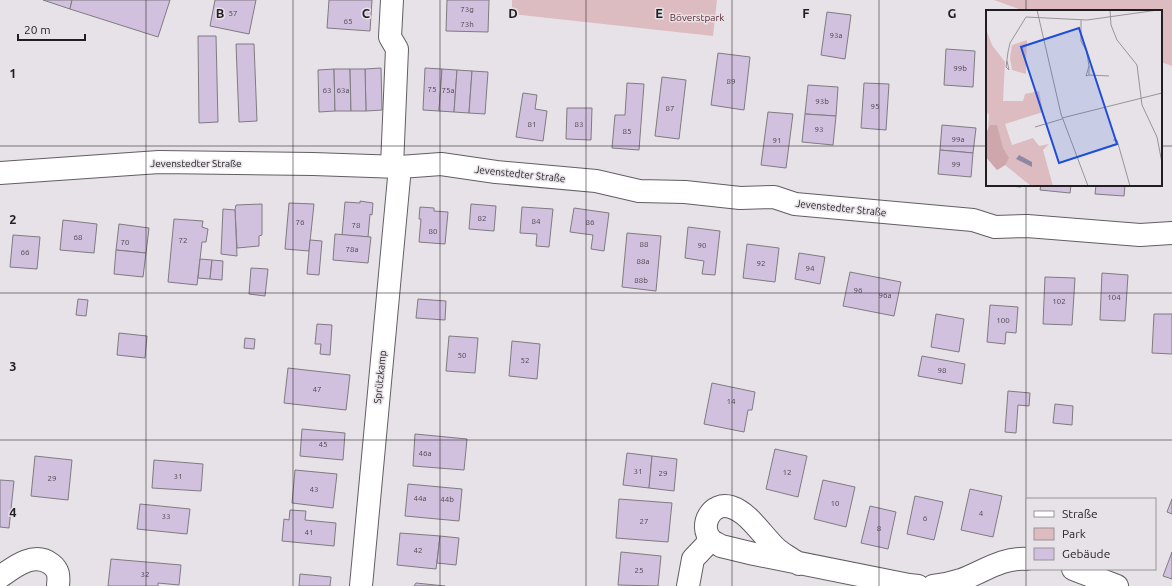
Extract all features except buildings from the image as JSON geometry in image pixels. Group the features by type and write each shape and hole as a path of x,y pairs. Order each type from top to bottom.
{"street":[{"path":"392,0 390,37 397,49 396,167"},
{"name":"Jevenstedter Straße","path":"0,173 159,162 396,167 441,164 496,172 596,181 639,191 685,192 740,198 774,197 795,204 973,220 995,227 1027,226 1140,235 1172,232"},
{"name":"Sprützkamp","path":"361,586 396,167"},
{"path":"798,564 779,551 745,515 738,510 729,506 720,507 711,512 706,521 706,531 711,540 721,546 798,564 918,586"},
{"path":"688,586 693,559 711,540"},
{"path":"0,577 15,566 26,561 37,559 47,561 56,567 59,576 58,586"},
{"path":"933,586 961,580 1004,561 1026,559"},
{"path":"1075,570 1117,586"}],"green space":[{"name":"Böverstpark","path":"512,0 717,0 713,36 512,14"},
{"path":"994,0 1172,0 1172,66 1162,62 1162,10 1021,10"}]}
